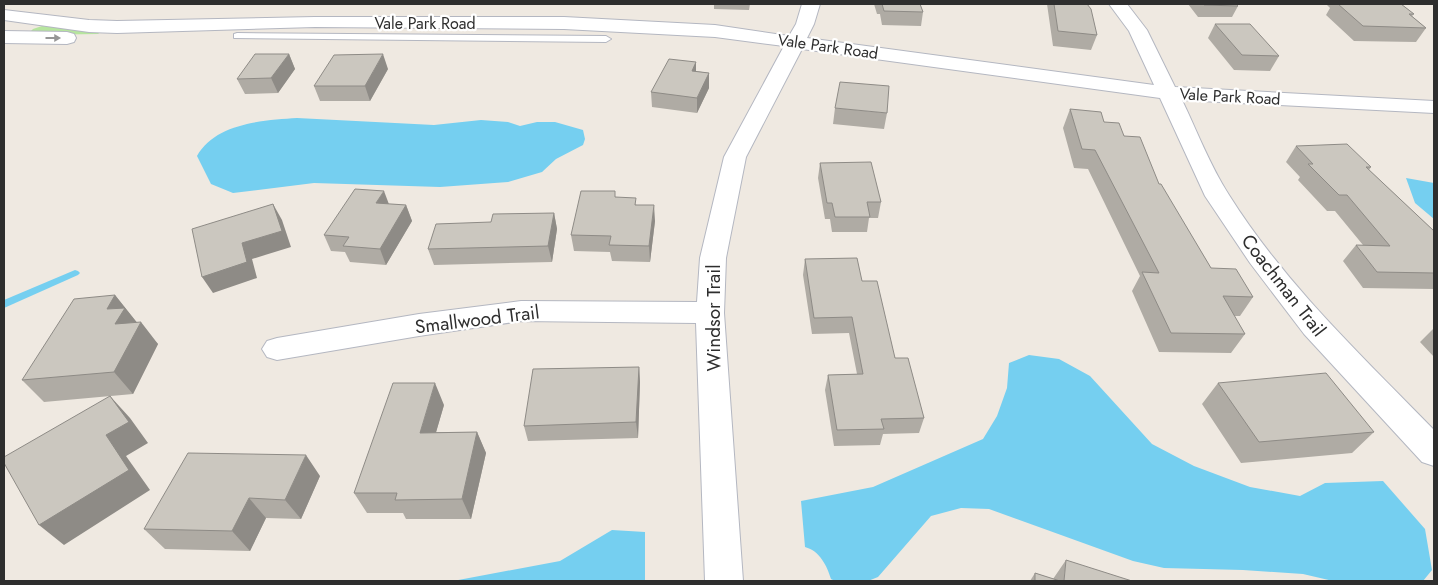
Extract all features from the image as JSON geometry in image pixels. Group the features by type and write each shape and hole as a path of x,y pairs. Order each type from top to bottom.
{"street":[{"path":"228,31 240,4"},
{"name":"Windsor Trail","path":"724,581 710,313 713,258 735,158 805,24 811,4"},
{"name":"Coachman Trail","path":"1118,4 1138,30 1217,196 1259,257 1314,326 1434,452"},
{"name":"Vale Park Road","path":"4,15 89,26 228,31"},
{"path":"4,37 29,18"},
{"name":"Vale Park Road","path":"4,37 117,36 228,31 315,22 422,29 564,23 616,25 715,31 1168,93 1424,106"},
{"path":"1424,106 1434,128"},
{"name":"Smallwood Trail","path":"277,349 420,325 521,311 710,313"}],"lane":[{"path":"422,29 606,39"}],"green space":[{"path":"42,26 102,31 98,34 33,35 29,33 33,29"}],"water":[{"path":"297,118 434,125 481,120 508,122 520,126 537,122 555,122 583,130 585,139 583,145 556,159 542,172 508,182 440,187 314,183 233,193 211,184 197,156 205,145 216,136 241,125"},
{"path":"1406,178 1434,183 1434,219 1415,203"},
{"path":"1029,355 1059,359 1090,376 1152,444 1194,466 1250,487 1300,496 1325,483 1383,481 1425,529 1432,570 1423,581 1333,581 1303,574 1164,568 1133,561 989,509 961,508 931,516 878,577 868,581 835,581 831,579 819,555 805,547 801,501 873,487 983,439 997,416 1007,388 1009,363"},
{"path":"612,530 645,532 645,581 453,581 560,561"}],"building":[{"path":"882,4 920,4 923,12 884,11"},
{"path":"1054,4 1087,4 1091,9 1097,35 1058,31"},
{"path":"1236,4 1238,6 1204,5"},
{"path":"1338,4 1401,4 1414,14 1409,14 1426,28 1363,26"},
{"path":"1215,24 1250,24 1279,56 1242,55"},
{"path":"255,54 289,54 271,78 237,79"},
{"path":"383,54 365,86 314,86 334,55"},
{"path":"669,59 696,62 692,71 709,73 697,98 651,92"},
{"path":"840,82 889,86 887,113 835,108"},
{"path":"1070,109 1101,112 1104,122 1119,123 1124,136 1140,137 1159,184 1161,184 1211,268 1236,269 1253,297 1223,296 1245,334 1171,333 1142,272 1159,273 1095,150 1082,149"},
{"path":"1347,144 1371,167 1366,167 1434,231 1434,273 1377,272 1356,245 1390,246 1347,195 1339,195 1308,164 1313,164 1296,146"},
{"path":"871,162 881,202 867,202 870,217 835,217 832,203 827,203 820,163"},
{"path":"355,189 384,191 376,203 406,205 380,249 343,246 349,237 324,235"},
{"path":"581,191 615,191 615,197 636,198 635,205 654,205 649,246 609,245 611,236 571,235"},
{"path":"273,204 282,231 242,243 247,262 202,277 192,229"},
{"path":"554,213 548,246 428,249 436,224 491,222 493,214"},
{"path":"857,258 862,281 877,281 895,358 908,358 924,418 881,419 884,429 837,430 828,375 863,374 852,317 814,318 805,259"},
{"path":"115,295 107,309 125,308 115,324 141,322 114,372 22,380 74,299"},
{"path":"639,367 636,422 524,426 533,369"},
{"path":"1326,373 1374,432 1259,442 1218,383"},
{"path":"393,383 435,383 420,433 477,432 462,499 395,500 397,493 354,493"},
{"path":"110,396 129,422 106,435 129,470 39,525 4,463 4,457"},
{"path":"188,453 306,455 285,500 249,498 232,531 144,529"},
{"path":"1066,560 1132,581 1064,581"},
{"path":"1035,573 1060,581 1035,581"}],"waterway":[{"path":"4,304 75,273"}]}
